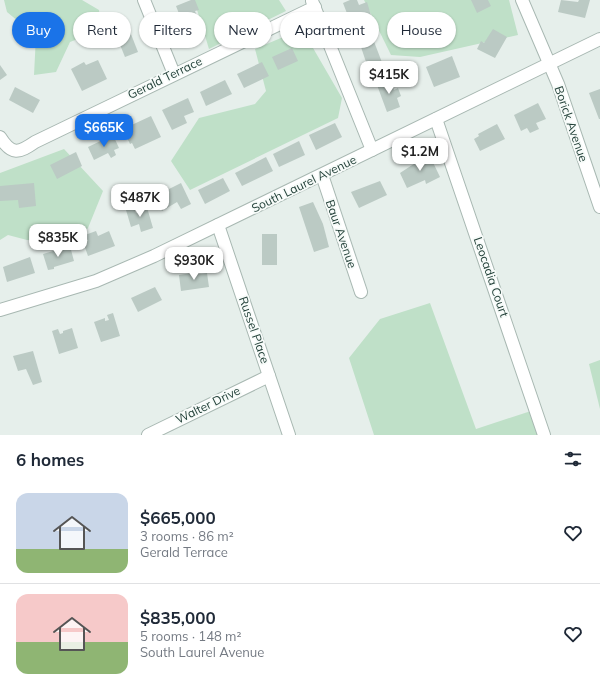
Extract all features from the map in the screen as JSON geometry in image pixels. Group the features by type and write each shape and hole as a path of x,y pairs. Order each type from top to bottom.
{"street":[{"path":"144,0 174,74"},
{"name":"Borick Avenue","path":"522,0 567,110 600,207"},
{"path":"313,3 372,150"},
{"name":"Gerald Terrace","path":"0,138 6,148 12,151 24,150 36,142 313,3"},
{"name":"South Laurel Avenue","path":"0,310 103,278 154,256 600,39"},
{"name":"Leocadia Court","path":"436,119 544,435"},
{"name":"Baur Avenue","path":"322,175 361,292"},
{"name":"Russel Place","path":"218,225 289,435"},
{"name":"Walter Drive","path":"148,435 269,376"}],"green space":[{"path":"4,0 82,0 99,10 99,12 73,12 73,41 70,42 56,72 34,75 35,48 65,48 65,12 12,12 12,16 7,12"},
{"path":"194,0 279,0 286,11 280,12 280,14 272,18 272,12 214,12 214,47 209,49 206,39 206,12 198,12"},
{"path":"364,0 509,0 518,35 420,57 391,55 388,48 456,48 456,12 387,12 387,47 379,31 379,12 370,12"},
{"path":"280,38 280,48 313,48 342,98 338,118 190,190 171,161 199,118 255,104 266,91 255,49 272,48 272,42"},
{"path":"64,149 103,191 88,228 76,241 27,240 8,235 0,240 0,173"},
{"path":"430,303 476,429 534,410 540,435 374,435 349,358 380,319"},
{"path":"600,360 600,409 589,364"}],"building":[{"path":"191,0 195,0 199,10 195,12 178,12 176,6"},
{"path":"350,0 357,0 359,5 367,2 370,12 346,12 343,3"},
{"path":"471,0 488,0 491,6 477,13"},
{"path":"561,0 578,2 579,0 590,0 585,18 558,12"},
{"path":"493,29 507,37 495,58 477,49 481,41 484,43"},
{"path":"131,34 138,52 125,57 121,48 131,48"},
{"path":"292,48 298,61 278,70 272,57"},
{"path":"361,48 376,48 383,65 371,69 369,64 367,65"},
{"path":"452,56 460,77 434,87 426,67"},
{"path":"98,60 107,79 82,91 71,69 84,62 86,65"},
{"path":"262,62 269,76 244,88 237,74"},
{"path":"0,65 7,75 0,80"},
{"path":"390,79 394,90 398,88 401,96 397,98 400,107 387,112 377,85"},
{"path":"225,80 232,94 206,106 200,92"},
{"path":"15,87 40,100 33,113 9,100"},
{"path":"600,89 600,119 599,119 589,93"},
{"path":"188,98 194,112 184,116 187,123 172,130 162,110"},
{"path":"538,103 546,119 536,123 539,129 530,133 527,128 521,131 514,115"},
{"path":"151,116 161,137 135,149 132,143 130,144 123,129"},
{"path":"335,123 342,137 316,150 309,135"},
{"path":"497,124 505,139 480,151 474,139 479,136 478,134"},
{"path":"113,135 119,148 114,150 116,155 111,158 108,153 94,160 88,147"},
{"path":"299,141 305,155 279,167 273,154"},
{"path":"76,152 82,166 57,179 50,165"},
{"path":"429,154 440,177 426,184 425,180 407,188 400,173"},
{"path":"266,157 273,171 242,186 235,173"},
{"path":"223,178 230,191 205,204 198,190"},
{"path":"380,181 387,195 359,208 351,192"},
{"path":"34,183 36,206 19,208 18,200 0,201 0,186"},
{"path":"181,183 191,204 181,209 177,202 162,211 155,196"},
{"path":"313,202 323,224 329,247 314,252 299,207"},
{"path":"146,204 153,228 141,232 139,224 131,227 126,210 134,208 136,213 140,212 138,207"},
{"path":"96,231 98,236 109,231 115,246 88,256 83,242 88,241 85,235"},
{"path":"262,234 277,234 277,265 262,265"},
{"path":"70,246 74,261 48,270 43,254"},
{"path":"30,257 35,273 7,282 3,267"},
{"path":"198,272 199,274 207,273 209,287 181,291 179,275"},
{"path":"155,287 162,300 138,312 131,298"},
{"path":"113,313 120,336 101,342 94,322 105,318 105,321 109,320 107,315"},
{"path":"72,328 78,348 59,354 52,331 58,329 60,334 63,333 63,331"},
{"path":"33,351 42,382 33,385 26,369 18,371 13,356"}]}
